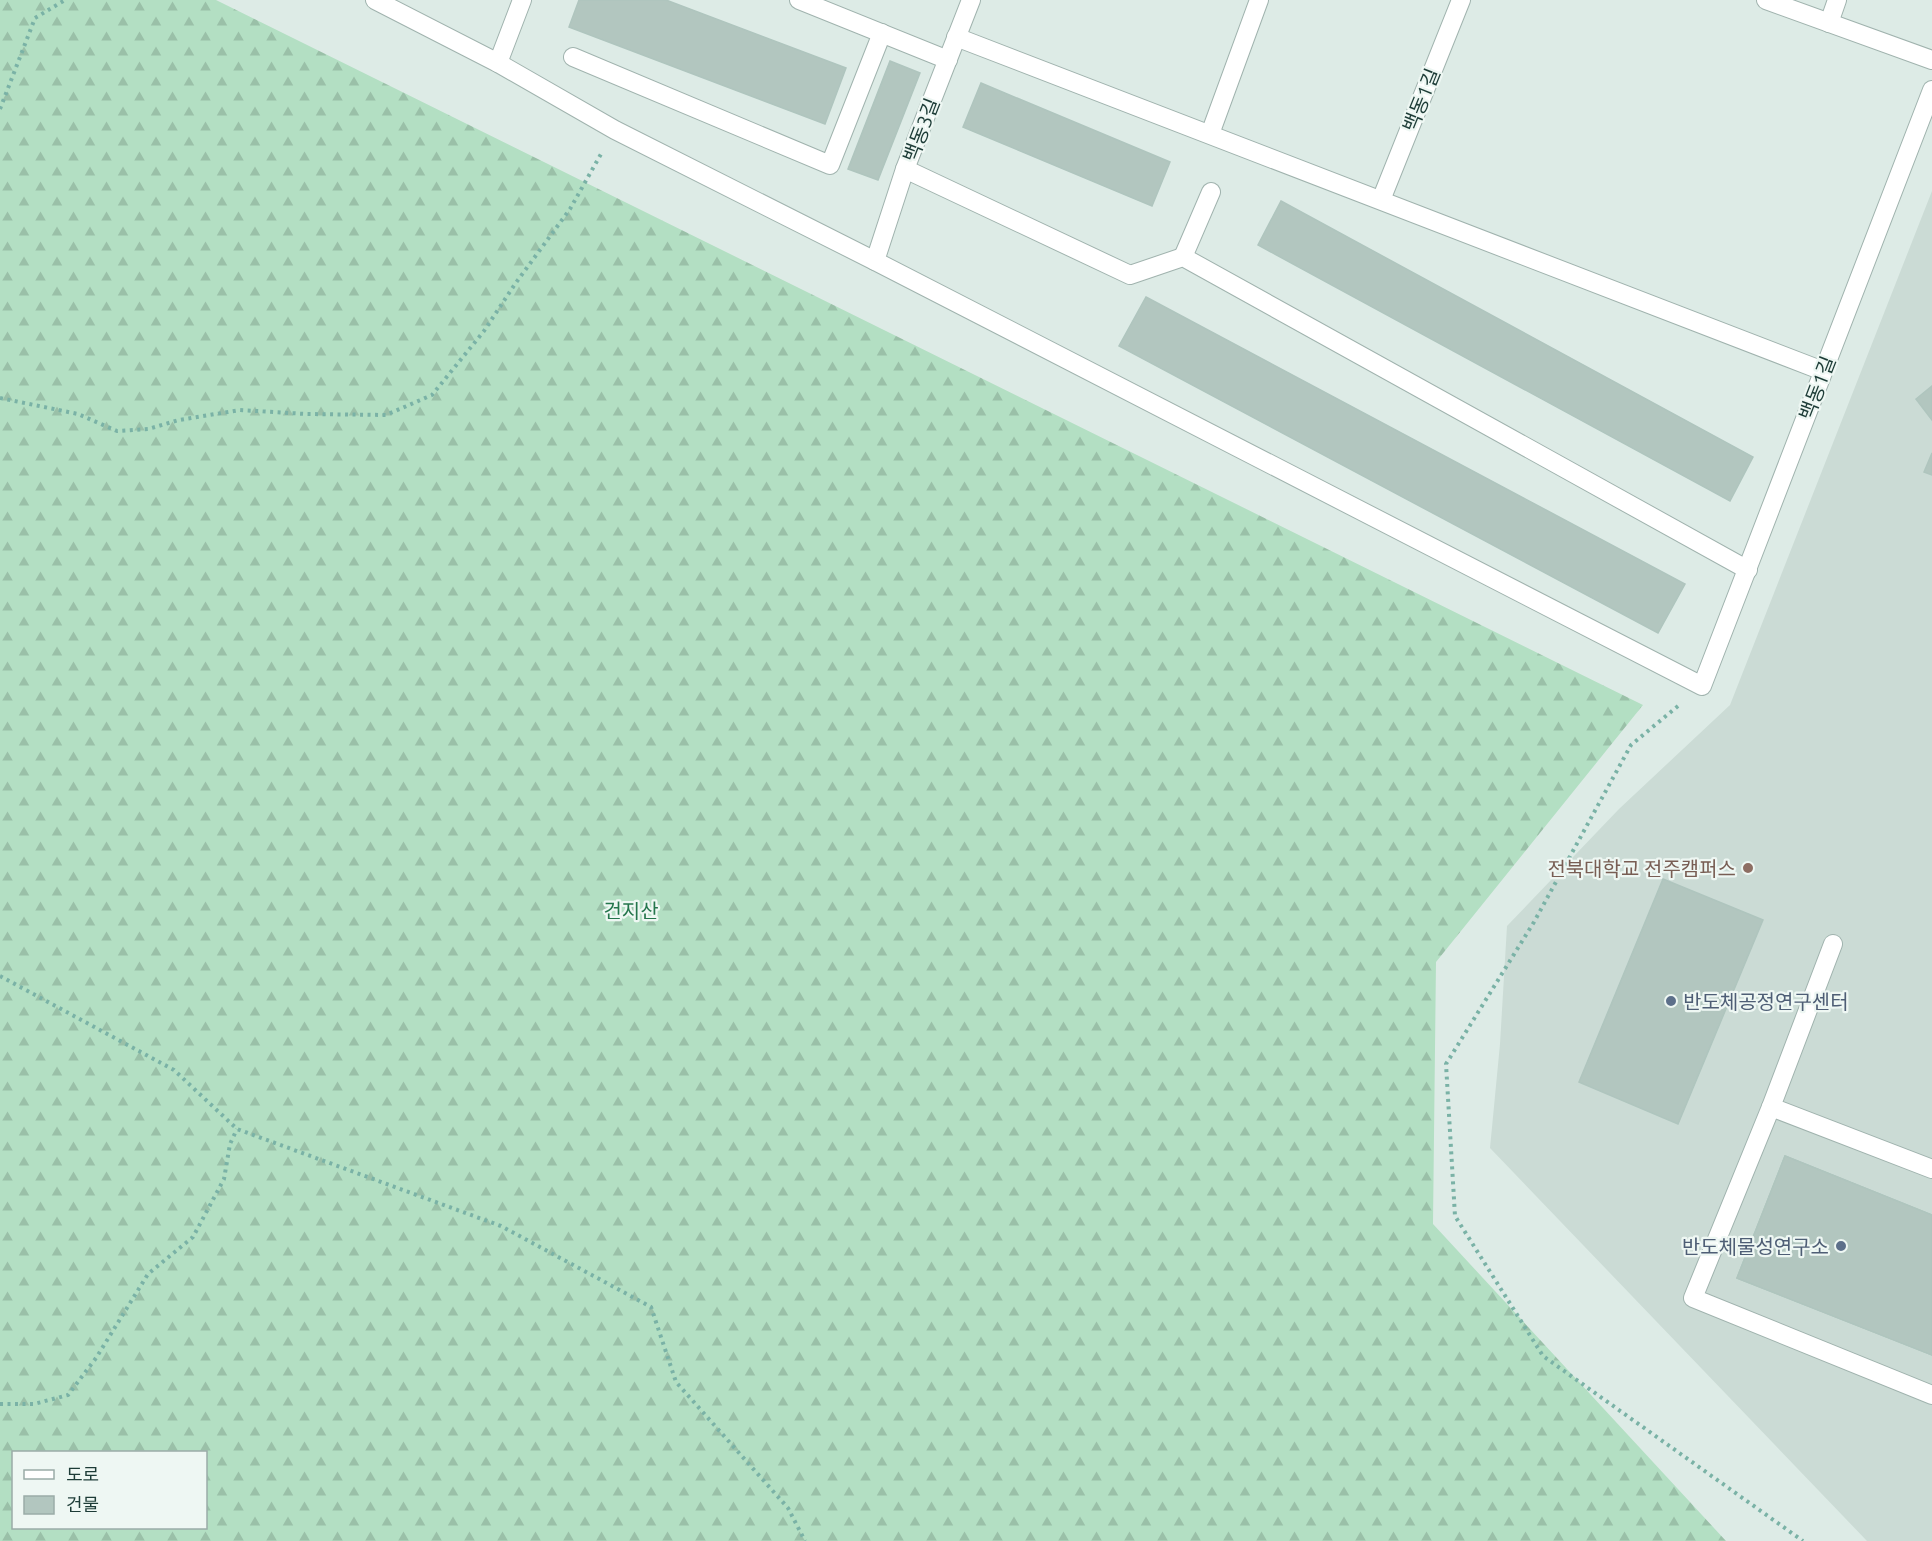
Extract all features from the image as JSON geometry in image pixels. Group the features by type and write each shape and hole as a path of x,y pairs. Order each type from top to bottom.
{"street":[{"path":"375,0 498,63 615,130 1702,686"},
{"path":"498,63 522,0"},
{"path":"799,0 948,60"},
{"name":"백동3길","path":"875,261 905,169 971,0"},
{"path":"1210,134 1259,0"},
{"name":"백동1길","path":"1381,200 1461,0"},
{"path":"1766,0 1932,60"},
{"path":"1828,23 1838,0"},
{"path":"573,57 830,165 882,33"},
{"path":"956,37 1823,371"},
{"name":"백동1길","path":"1702,686 1932,90"},
{"path":"905,169 1130,275 1183,257 1748,570"},
{"path":"1183,257 1211,192"},
{"path":"1833,944 1771,1107 1693,1298 1932,1395"},
{"path":"1771,1107 1932,1169"}],"path":[{"path":"0,109 35,18 65,0"},
{"path":"0,398 78,414 117,431 148,429 179,420 240,410 386,415 432,395 484,331 570,208 615,130"},
{"path":"1702,686 1631,745 1534,922 1446,1064 1455,1216 1543,1356 1803,1541"},
{"path":"0,976 174,1070 237,1129 501,1226 651,1307 676,1382 788,1508 805,1541"},
{"path":"0,1404 34,1404 68,1395 96,1358 148,1274 193,1237 224,1179 230,1143 237,1129"}],"shaded area":[{"name":"전북대학교 전주캠퍼스","path":"1932,191 1932,1541 1867,1541 1490,1148 1500,1044 1507,926 1619,809 1730,705"}],"green space":[{"name":"건지산","path":"0,0 216,0 1643,705 1436,962 1433,1224 1726,1541 0,1541"}],"building":[{"path":"579,0 666,0 846,68 825,124 569,27"},
{"path":"890,61 920,73 878,180 848,169"},
{"path":"981,83 1170,162 1152,206 963,127"},
{"path":"1281,201 1753,457 1730,501 1258,245"},
{"path":"1146,297 1685,584 1658,633 1119,346"},
{"path":"1932,386 1932,420 1916,399"},
{"path":"1932,453 1932,475 1924,472"},
{"name":"반도체공정연구센터","path":"1663,879 1763,920 1678,1124 1579,1082"},
{"name":"반도체물성연구소","path":"1785,1156 1932,1215 1932,1355 1737,1278"},
{"name":"반도체물성연구소","path":"1785,1156 1932,1215 1932,1355 1737,1278"}],"place":[{"name":"전북대학교 전주캠퍼스","path":"1748,868"},
{"name":"반도체공정연구센터","path":"1671,1001"},
{"name":"반도체물성연구소","path":"1841,1246"}]}
